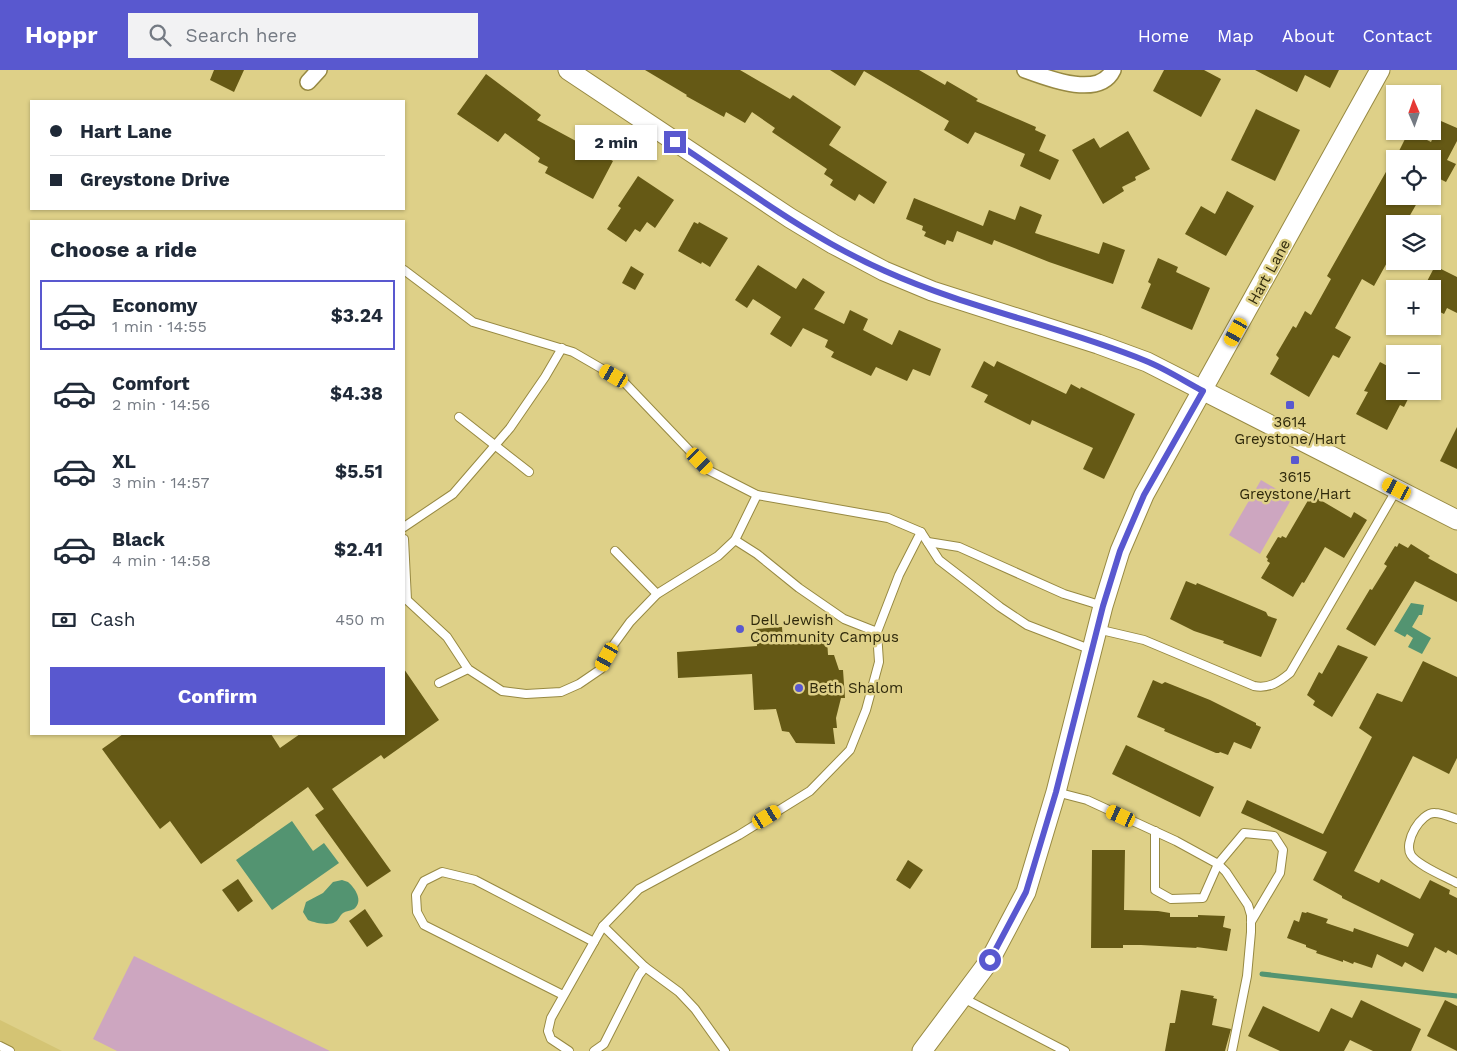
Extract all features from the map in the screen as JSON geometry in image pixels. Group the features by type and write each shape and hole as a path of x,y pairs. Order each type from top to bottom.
{"street":[{"path":"308,82 319,70"},
{"path":"568,70 790,218 833,244 884,271 932,290 1098,344 1147,362 1457,520"},
{"path":"1025,70 1072,85 1097,84 1111,74 1113,70"},
{"name":"Hart Lane","path":"922,1051 990,960 1026,892 1056,792 1103,606 1120,551 1144,495 1380,70"}],"lane":[{"path":"405,271 473,322 573,352 623,381 708,470 757,495 888,518 921,532 938,560 1000,607 1027,625 1092,650"},
{"path":"405,525 453,494 510,428 562,348"},
{"path":"459,417 530,472"},
{"path":"1097,629 1144,640 1254,686 1262,688 1279,682 1290,673 1397,489"},
{"path":"405,559 407,600 447,637 468,669 502,691 526,694 562,692 579,684 601,669 614,644 630,622 658,594 718,556 735,540 757,495"},
{"path":"569,1051 550,1039 548,1031 551,1018 603,926 639,889 739,835 810,791 850,750 866,710 880,662 877,632 899,575 921,532"},
{"path":"735,540 757,554 799,588 844,619 877,632"},
{"path":"928,542 959,547 1064,594 1103,606"},
{"path":"615,551 658,594"},
{"path":"439,683 468,669"},
{"path":"1056,792 1087,800 1155,831 1218,864 1226,872 1248,905 1251,922 1247,976 1232,1051"},
{"path":"1457,820 1435,812 1429,814 1416,827 1408,841 1411,855 1417,861 1457,883"},
{"path":"1155,831 1155,890 1171,899 1203,898 1218,864 1244,834 1274,836 1283,850 1280,873 1251,922"},
{"path":"563,995 424,925 416,912 416,895 424,881 442,872 475,880 594,942"},
{"path":"603,926 645,967 679,992 725,1051"},
{"path":"594,1051 604,1044 639,975 645,967"},
{"path":"963,998 1065,1051"},
{"path":"0,1046 10,1051"}],"shaded area":[{"path":"1261,480 1292,498 1260,554 1229,535"},
{"path":"1411,603 1424,605 1422,615 1419,615 1412,627 1431,638 1422,654 1408,647 1413,638 1407,634 1405,637 1394,631"},
{"path":"292,821 313,851 324,843 339,863 272,910 236,860"},
{"path":"342,880 348,882 356,891 357,906 343,913 337,920 329,924 308,920 303,912 306,902 323,893 333,882"},
{"path":"134,956 330,1051 117,1051 93,1039"},
{"path":"0,1020 62,1051 0,1051"}],"building":[{"path":"214,70 244,70 234,92 210,80"},
{"path":"645,70 740,70 790,99 793,95 841,127 829,145 887,182 874,204 859,194 855,201 830,185 833,180 824,174 827,169 772,132 775,128 752,112 745,123 726,112 724,117"},
{"path":"830,70 919,70 945,85 947,81 978,99 976,101 1036,127 1035,130 1046,135 1039,151 1059,160 1050,180 1020,166 1025,154 975,132 968,144 944,130 949,121 864,71 855,86"},
{"path":"1164,70 1204,70 1221,79 1201,117 1153,91"},
{"path":"1255,70 1339,70 1330,88 1305,75 1297,92"},
{"path":"486,74 541,115 537,120 613,161 593,199 545,173 548,167 538,162 540,158 505,133 498,142 457,114"},
{"path":"1256,109 1300,130 1275,181 1231,160"},
{"path":"1441,121 1457,128 1457,141 1447,160 1456,164 1446,182 1441,180 1441,150 1400,150 1404,140 1427,140 1431,142 1432,140 1441,140"},
{"path":"1128,131 1150,169 1135,177 1136,180 1122,187 1124,191 1103,204 1072,150 1094,138 1100,148"},
{"path":"1386,172 1386,205 1416,205 1410,215 1386,215 1386,264 1374,286 1362,279 1335,328 1351,337 1339,358 1333,355 1309,397 1270,374 1279,358 1276,355 1293,326 1296,328 1305,311 1311,315 1331,279 1327,276"},
{"path":"638,176 674,200 655,228 647,222 640,232 635,229 626,242 607,229 621,208 618,206"},
{"path":"1227,191 1254,206 1226,256 1185,234 1201,206 1215,214"},
{"path":"914,198 983,226 989,210 1015,220 1020,206 1042,215 1035,233 1099,254 1103,242 1125,250 1113,284 1049,262 994,240 992,245 957,231 953,242 947,240 945,245 924,236 926,232 922,230 923,226 906,219"},
{"path":"694,222 698,224 699,222 728,238 710,267 678,251"},
{"path":"1158,258 1178,267 1176,272 1210,288 1192,330 1141,308 1151,284 1148,282"},
{"path":"758,265 796,289 803,278 825,292 814,309 844,324 850,310 868,319 863,330 892,345 899,330 941,349 930,376 913,369 907,381 876,367 871,376 831,357 834,352 825,347 828,340 803,328 791,347 770,334 781,317 753,299 747,308 735,300"},
{"path":"631,266 644,274 635,290 622,283"},
{"path":"1441,269 1457,277 1457,313 1447,308 1444,314 1441,312 1441,280 1428,280 1433,270"},
{"path":"984,361 994,367 997,361 1066,394 1071,384 1080,389 1081,387 1135,414 1104,479 1083,469 1093,448 1032,420 1030,425 984,402 988,395 971,387"},
{"path":"1380,362 1386,365 1386,400 1408,400 1404,407 1400,405 1387,430 1356,414 1368,392 1364,391"},
{"path":"1457,427 1457,469 1440,461"},
{"path":"1310,497 1316,500 1317,498 1351,518 1354,512 1367,520 1344,558 1325,547 1304,583 1302,582 1293,597 1261,578 1270,563 1266,557 1278,537 1286,538"},
{"path":"1399,543 1408,548 1411,544 1430,556 1428,558 1457,574 1457,602 1415,581 1375,646 1346,629 1370,589 1372,590 1387,566 1384,564 1395,546 1397,547"},
{"path":"1186,581 1196,585 1197,583 1233,598 1266,612 1268,616 1277,619 1261,657 1223,643 1224,641 1194,631 1170,619"},
{"name":"Beth Shalom","path":"782,627 783,642 827,639 828,655 834,655 839,670 843,670 845,698 841,698 836,718 837,728 833,728 835,744 796,743 789,732 782,731 776,709 754,710 752,674 678,678 677,652 757,646 756,629"},
{"path":"1338,645 1368,657 1332,717 1313,705 1315,701 1307,695 1319,672 1322,674"},
{"path":"1423,661 1457,677 1457,758 1449,774 1413,756 1354,871 1379,883 1381,879 1420,899 1430,880 1450,890 1449,894 1457,898 1457,955 1448,950 1446,953 1435,947 1423,972 1405,962 1402,967 1377,954 1372,968 1354,962 1353,964 1343,960 1343,962 1316,953 1317,951 1306,947 1306,945 1287,938 1294,920 1299,922 1302,912 1328,919 1326,923 1353,932 1354,928 1408,947 1414,934 1342,898 1342,896 1313,880 1327,852 1241,813 1247,800 1323,834 1372,737 1359,728 1377,693 1402,702"},
{"path":"405,670 439,720 384,759 381,755 332,789 391,871 367,887 315,815 324,809 308,787 201,864 170,821 160,829 102,749 122,735 272,735 280,748 299,735 405,735"},
{"path":"1153,680 1162,684 1165,682 1210,700 1256,723 1256,725 1261,727 1251,749 1234,742 1228,755 1220,752 1216,753 1164,731 1165,729 1137,717"},
{"path":"1126,745 1214,787 1200,817 1112,774"},
{"path":"1092,850 1125,850 1124,910 1158,911 1170,913 1170,917 1225,916 1223,927 1231,929 1227,951 1196,947 1141,945 1123,945 1123,948 1091,948"},
{"path":"908,860 923,870 910,889 896,880"},
{"path":"238,879 253,901 238,912 222,890"},
{"path":"365,909 383,936 367,947 349,921"},
{"path":"1181,990 1214,996 1213,998 1217,999 1212,1025 1231,1029 1225,1051 1165,1051 1170,1023 1175,1023"},
{"path":"1361,1000 1421,1029 1411,1051 1373,1051 1350,1040 1344,1051 1280,1051 1248,1036 1263,1006 1319,1032 1331,1008 1352,1018"},
{"path":"1445,1000 1457,1006 1457,1051 1427,1036"}],"waterway":[{"path":"1262,974 1457,996"}],"place":[{"name":"3614 Greystone/Hart","path":"1290,405"},
{"name":"3615 Greystone/Hart","path":"1295,460"},
{"name":"Dell Jewish Community Campus","path":"740,629"},
{"name":"Beth Shalom","path":"799,688"}],"route":[{"path":"675,142 790,218 833,244 884,271 932,290 1098,344 1147,362 1203,391 1144,495 1120,551 1103,606 1056,792 1026,892 990,960"}]}
